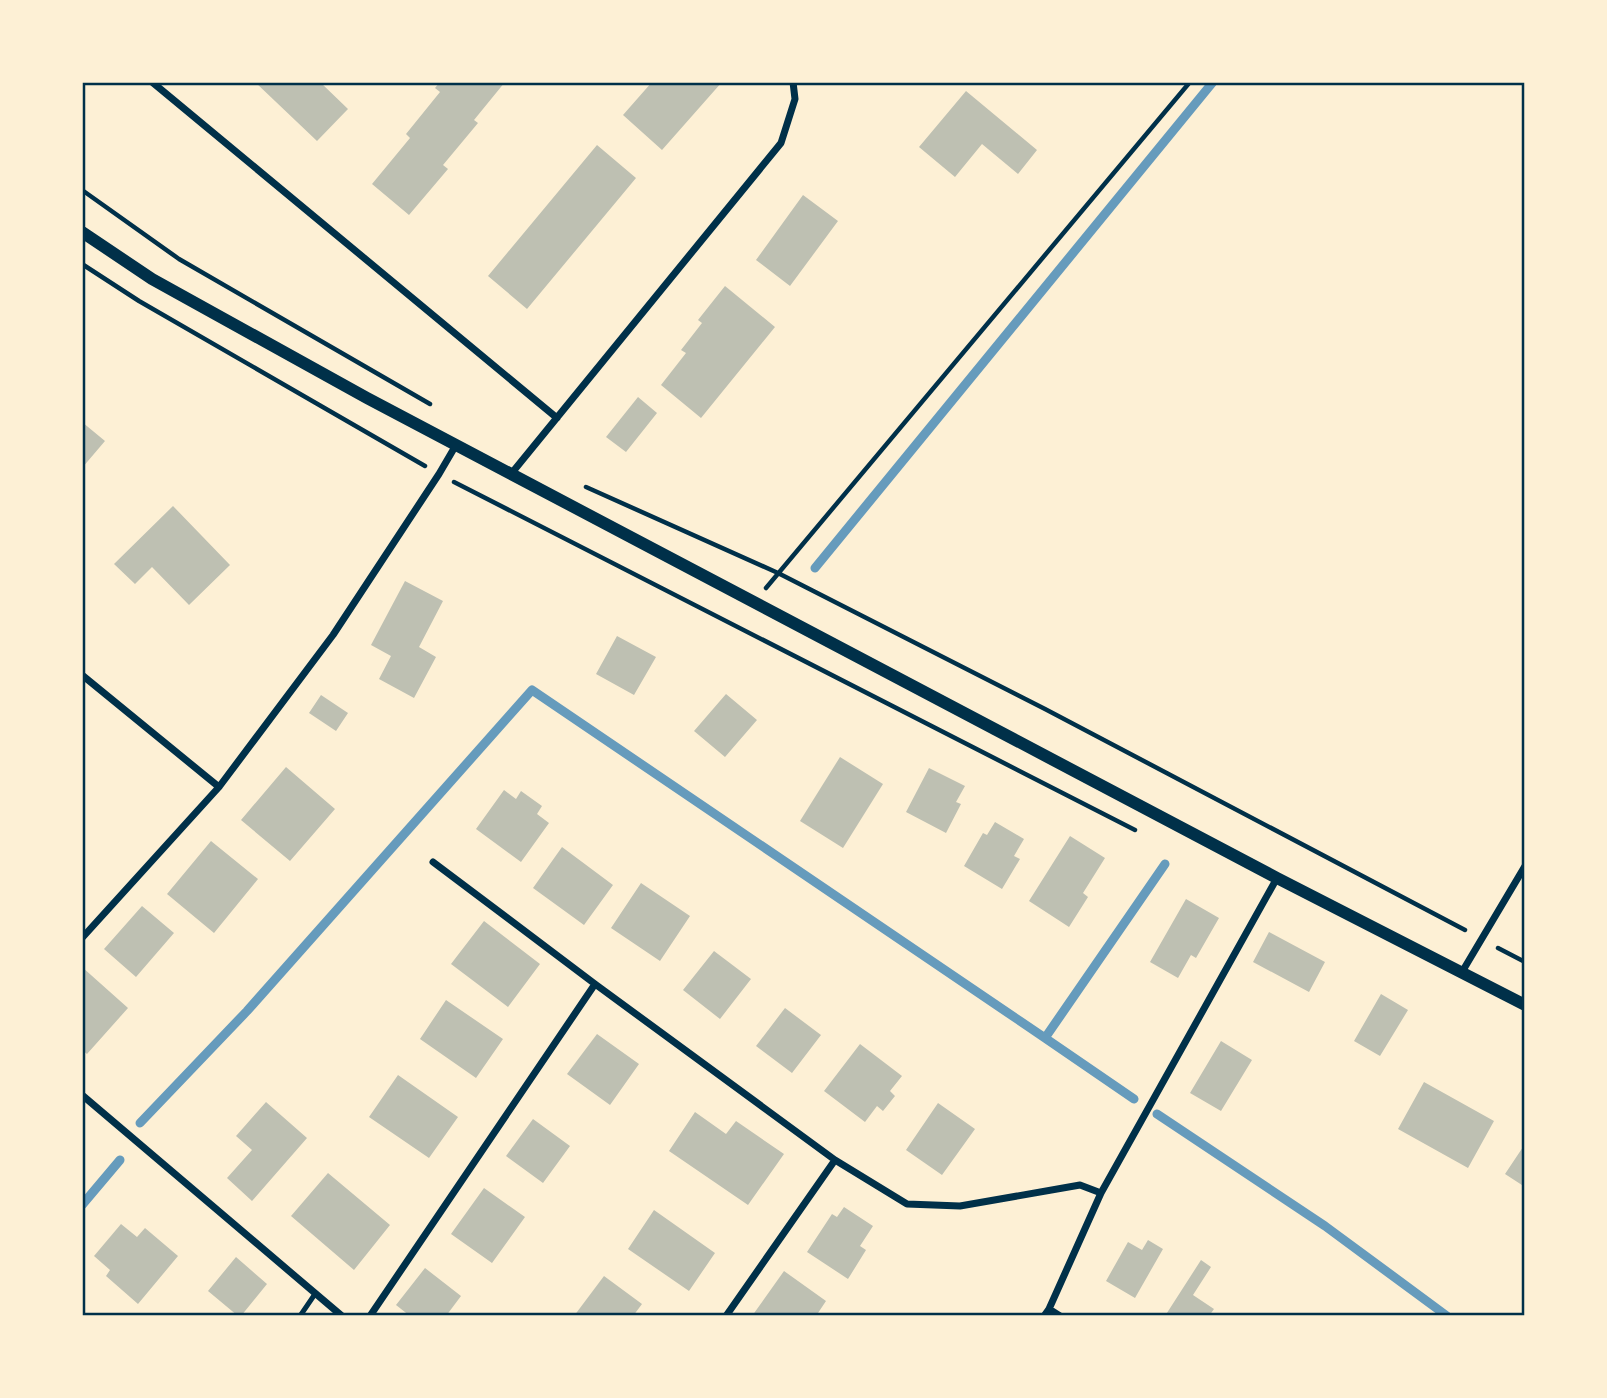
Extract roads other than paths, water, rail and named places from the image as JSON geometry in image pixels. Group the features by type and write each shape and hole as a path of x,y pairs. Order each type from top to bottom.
{"street":[{"path":"152,82 557,418"},
{"path":"510,474 781,143 795,99 793,82"},
{"path":"82,232 152,279 367,398 1277,878 1525,1005"},
{"path":"82,938 219,787 333,635 456,445"},
{"path":"82,675 219,787"},
{"path":"433,862 835,1160 906,1204 960,1206 1080,1185 1101,1193"},
{"path":"1462,972 1525,866"},
{"path":"1060,1316 1046,1312 1101,1193 1277,878"},
{"path":"370,1316 595,984"},
{"path":"82,1095 342,1316"},
{"path":"726,1316 835,1160"}],"lane":[{"path":"300,1316 316,1294"}],"waterway":[{"path":"815,568 1213,82"},
{"path":"140,1123 247,1011 532,690 1045,1038 1165,864"},
{"path":"1045,1038 1134,1099"},
{"path":"1157,1114 1325,1226 1447,1316"},
{"path":"82,1205 120,1160"}]}
